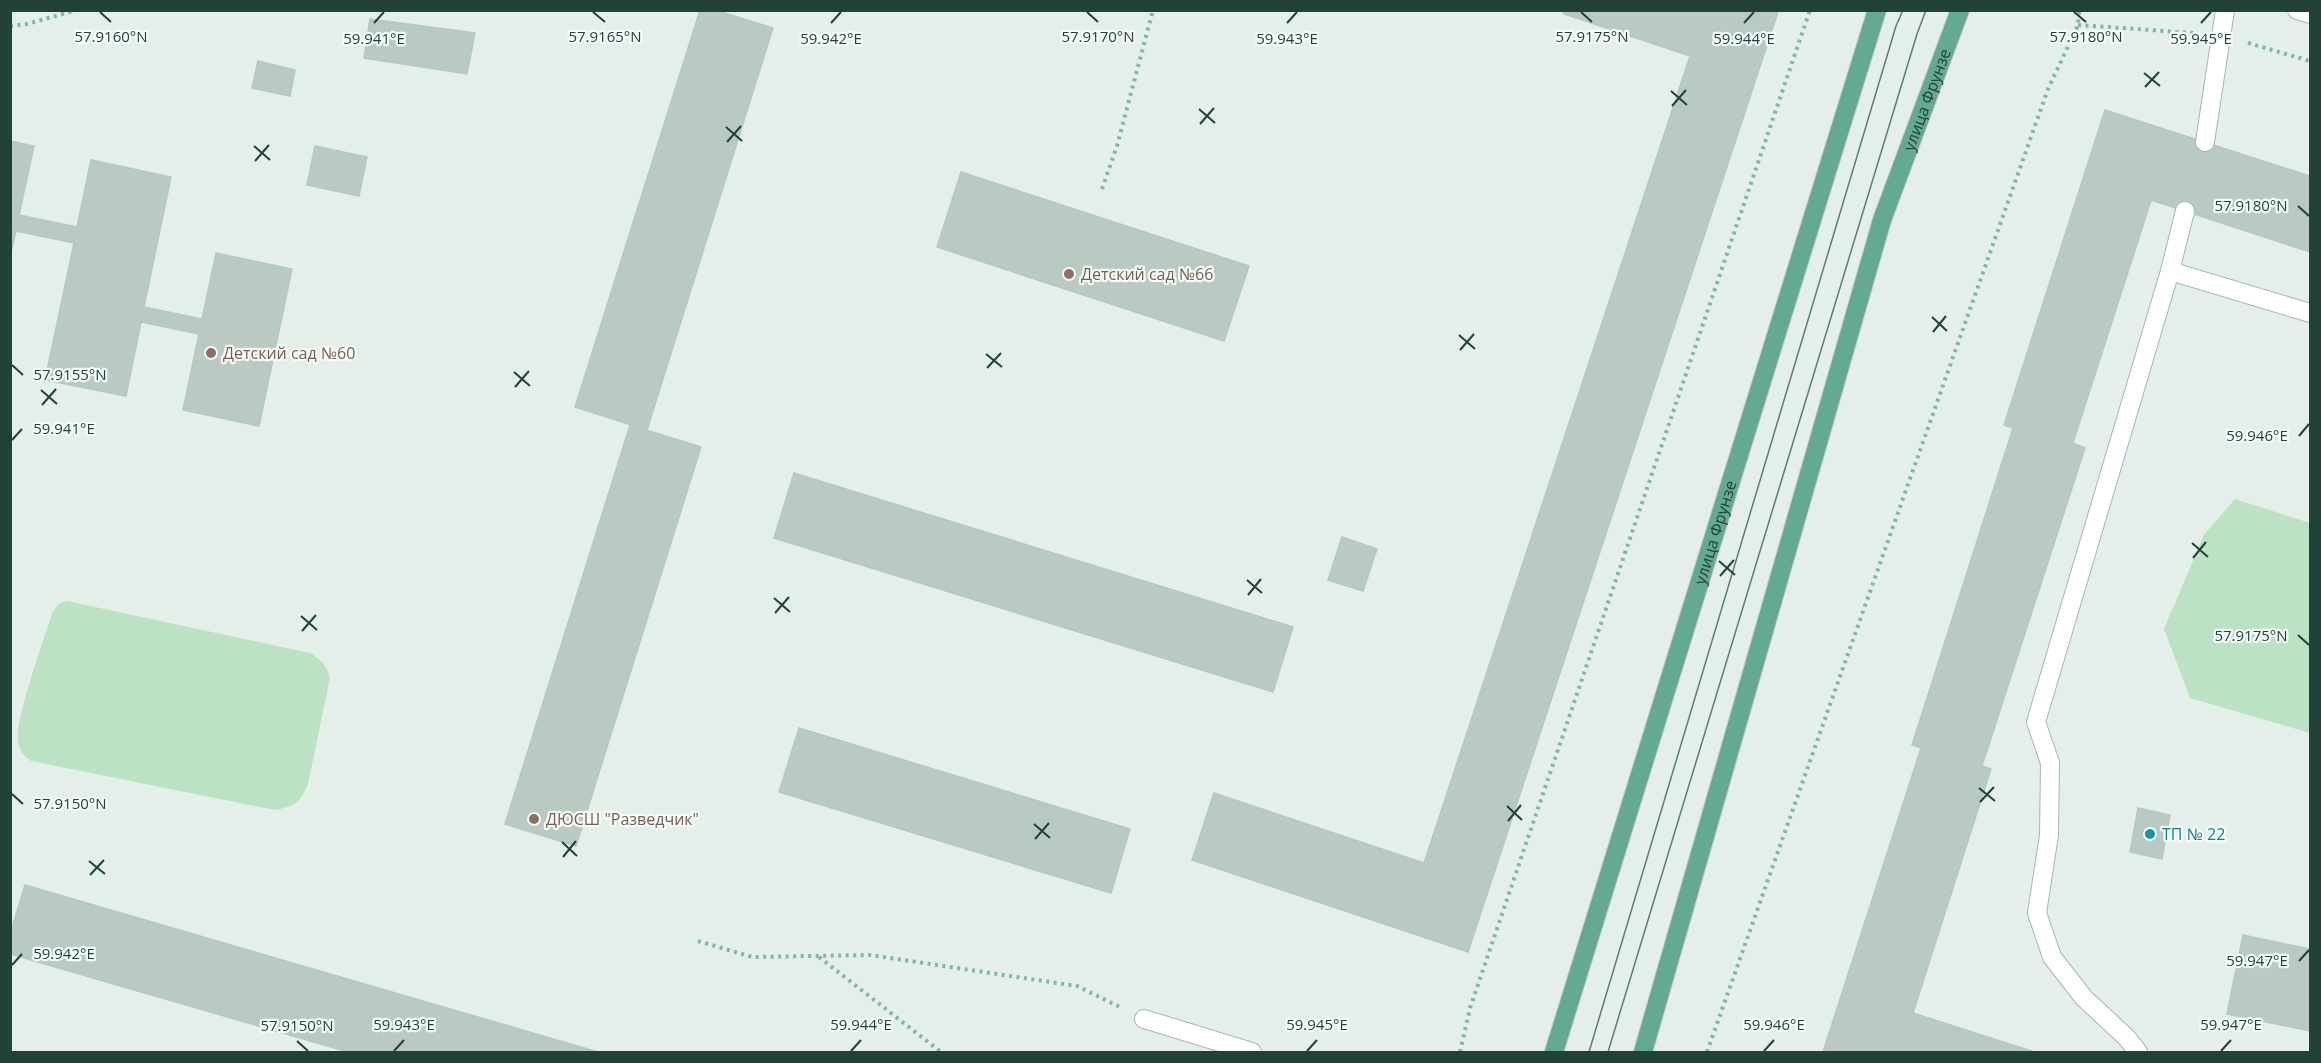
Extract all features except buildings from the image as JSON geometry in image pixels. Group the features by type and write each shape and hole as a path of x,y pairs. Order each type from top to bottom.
{"main road":[{"name":"улица Фрунзе","path":"1554,1053 1878,10"},
{"name":"улица Фрунзе","path":"1643,1053 1882,220 1960,10"}],"street":[{"path":"2205,142 2225,10"},
{"path":"2297,10 2310,14"},
{"path":"2138,1053 2127,1038 2084,998 2052,957 2037,914 2049,835 2050,763 2036,722 2170,271 2185,211"},
{"path":"2170,271 2310,314"},
{"path":"1144,1019 1252,1053"}],"path":[{"path":"10,26 35,23 78,10"},
{"path":"1102,189 1117,146 1153,10"},
{"path":"1460,1053 1474,997 1810,10"},
{"path":"1707,1053 2048,89 2078,26 2079,10"},
{"path":"698,941 752,957 870,955 1077,986 1144,1019"},
{"path":"819,956 941,1053"}],"green space":[{"path":"2235,499 2310,523 2310,733 2190,698 2164,629 2204,535"},
{"path":"67,601 310,653 320,661 330,678 308,784 299,800 292,805 275,810 31,761 24,755 18,742 18,732 31,678 53,611 60,603"}],"tram line":[{"path":"1589,1052 1896,26 1903,10"},
{"path":"1608,1052 1926,10"}],"place":[{"name":"Детский сад №66","path":"1069,274"},
{"name":"Детский сад №60","path":"211,353"},
{"name":"ДЮСШ \"Разведчик\"","path":"534,819"},
{"name":"ТП № 22","path":"2150,834"}]}
